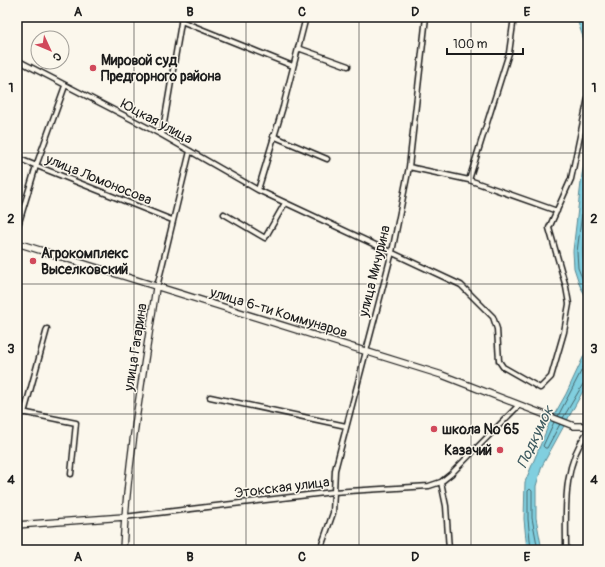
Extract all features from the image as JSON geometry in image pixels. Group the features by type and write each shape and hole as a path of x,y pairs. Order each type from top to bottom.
{"main road":[{"name":"улица 6-ти Коммунаров","path":"17,243 156,288 366,350 442,375 574,426 588,426"},
{"name":"улица Гагарина","path":"123,550 124,517 138,407 156,288"},
{"name":"Этокская улица","path":"17,526 124,517"}],"street":[{"path":"258,190 273,136 283,107 306,17"},
{"name":"улица Мичурина","path":"320,550 333,513 335,470 392,252 409,167 426,17"},
{"path":"469,180 509,53 514,17"},
{"path":"162,135 181,19 293,66"},
{"path":"298,48 348,66"},
{"name":"Юцкая улица","path":"17,60 162,135 258,190 461,285 494,317 497,329 499,362 503,367 540,388 551,377 564,332 569,304 566,287 548,228 557,211"},
{"path":"17,230 36,166 65,86"},
{"path":"409,167 469,180 557,211 571,180 588,98"},
{"path":"273,136 327,159"},
{"name":"улица Гагарина","path":"156,288 190,151"},
{"name":"улица Ломоносова","path":"17,158 172,220"},
{"path":"224,214 265,238 285,203"},
{"path":"24,413 47,329"},
{"path":"210,397 346,426"},
{"name":"Этокская улица","path":"124,517 334,492 428,486 441,482 451,474 519,405"},
{"path":"17,411 76,423 71,474"},
{"path":"566,550 567,488 570,465 576,451 588,431"},
{"path":"441,482 446,506 449,550"}],"water":[{"path":"576,17 588,17 588,51"},
{"path":"588,148 588,300 580,286 574,268 573,251 582,174"},
{"path":"588,347 588,382 542,466 536,486 536,518 542,550 527,550 524,519 525,482 549,424 566,394"}],"place":[{"name":"Мировой суд Предгорного района","path":"93,68"},
{"name":"Агрокомплекс Выселковский","path":"33,261"},
{"name":"школа № 65","path":"434,429"},
{"name":"Казачий","path":"500,450"}],"water label":[{"name":"Подкумок","path":"535,437"}]}
